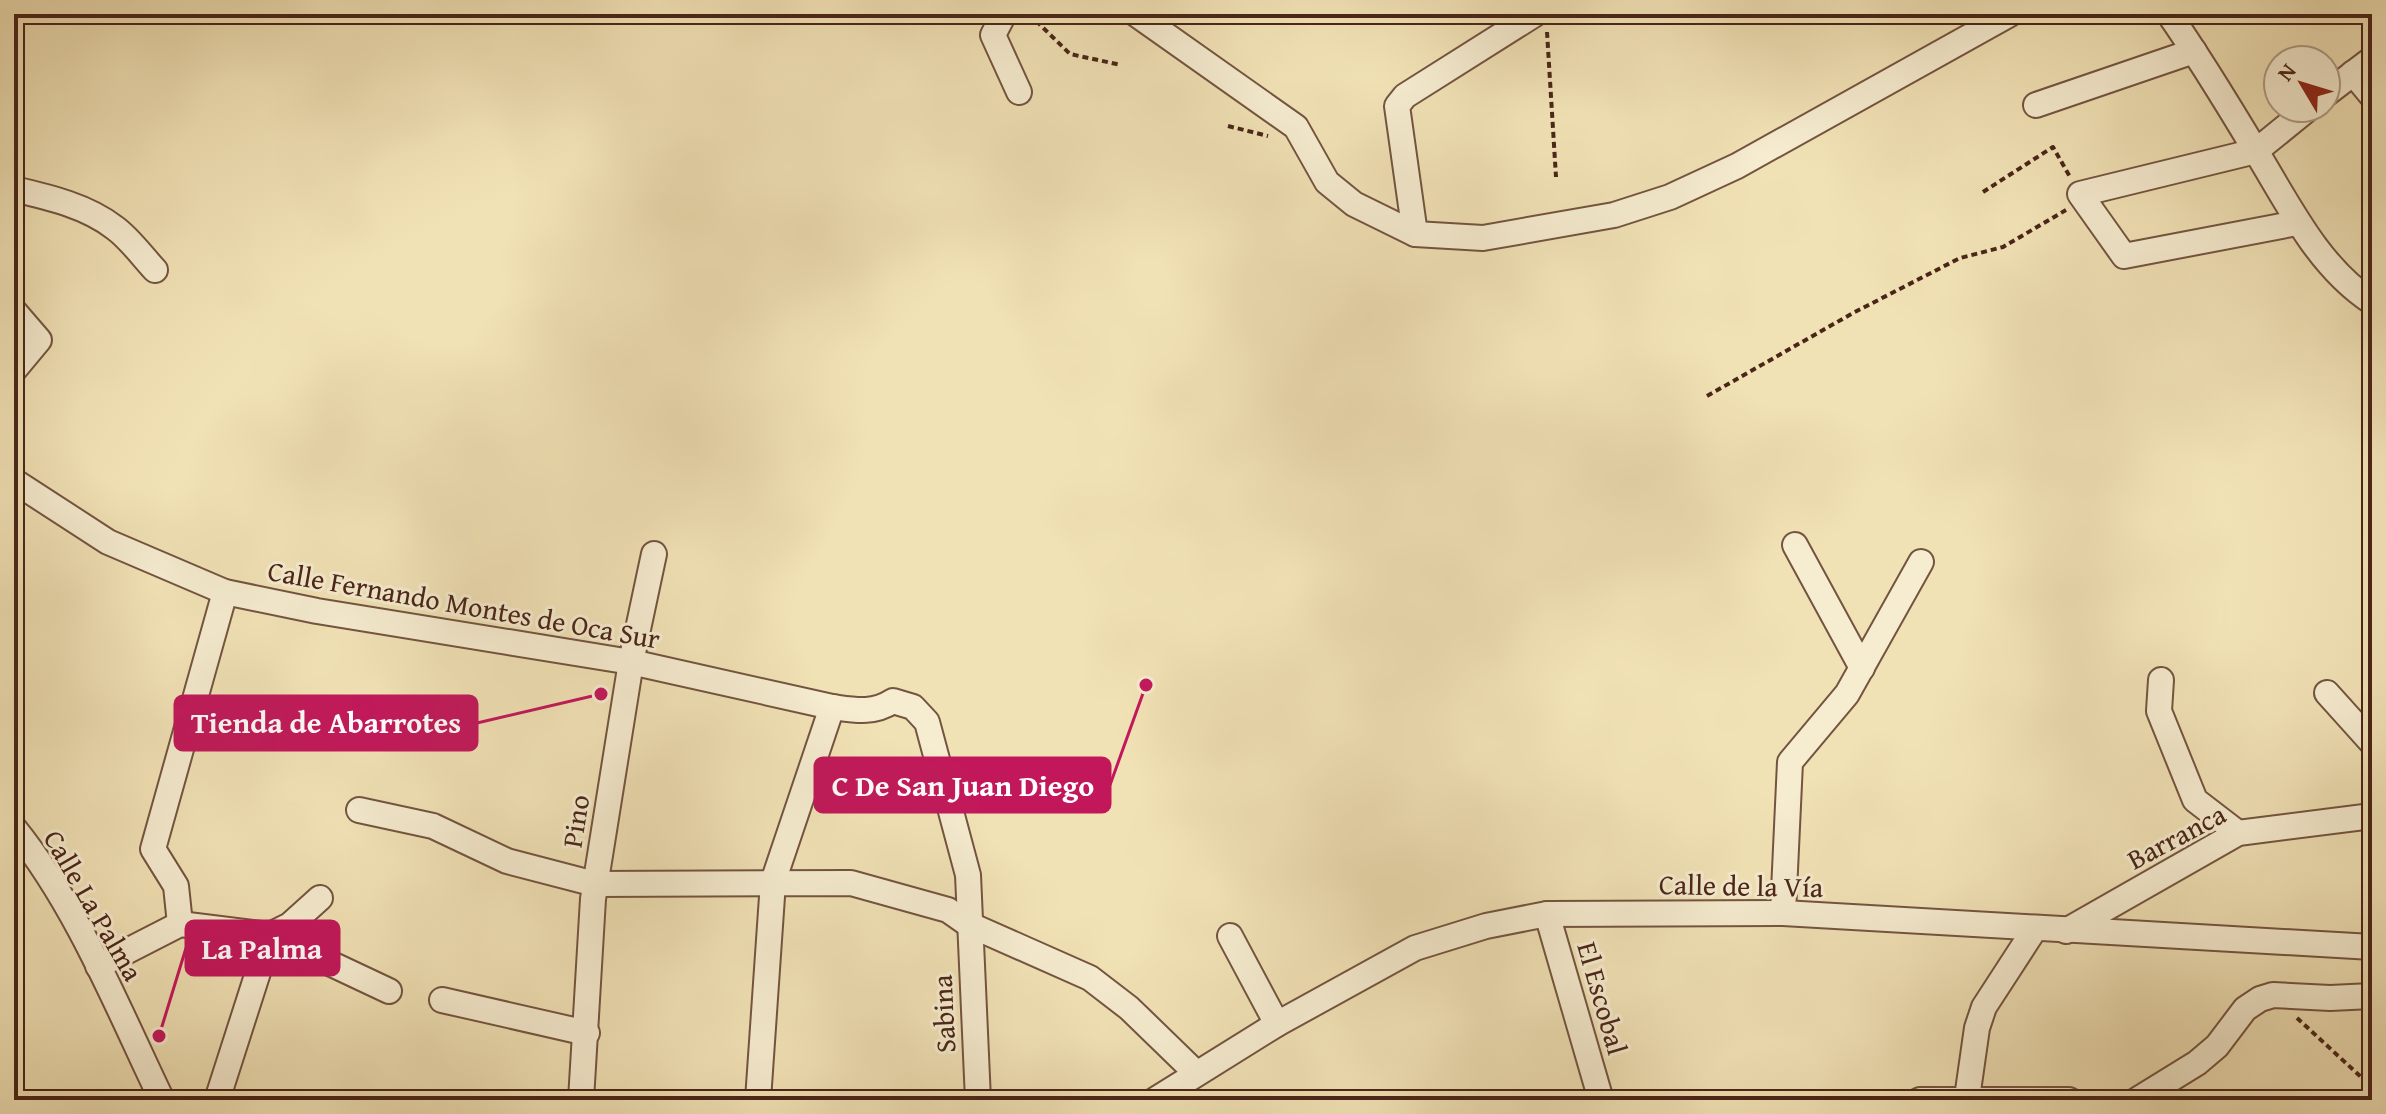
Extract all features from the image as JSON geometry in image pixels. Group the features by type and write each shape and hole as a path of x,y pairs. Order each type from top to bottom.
{"street":[{"path":"1004,14 993,35 1019,92"},
{"path":"1136,14 1296,127 1327,182 1354,204 1415,234 1483,238 1546,230 1614,215 1670,197 1737,166 2010,14"},
{"path":"2169,14 2256,151 2297,223 2348,286 2372,302"},
{"path":"1415,234 1397,106 1405,96 1540,20"},
{"path":"2036,105 2194,51"},
{"path":"2342,82 2362,66 2372,96"},
{"path":"2289,124 2256,151 2082,197 2124,256 2297,223"},
{"path":"14,189 51,198 97,216 117,229 155,270"},
{"path":"14,311 39,340 14,370"},
{"name":"Calle Fernando Montes de Oca Sur","path":"14,481 108,542 225,592 317,611 631,662 832,707 864,711 881,709 893,701 922,713"},
{"path":"1795,545 1862,668"},
{"name":"Pino","path":"581,1100 595,884 631,662 654,554"},
{"path":"1783,913 1790,762 1847,694 1921,562"},
{"path":"180,924 176,886 153,849 225,592"},
{"path":"2161,680 2159,711 2195,800 2238,833"},
{"path":"2327,693 2372,743"},
{"path":"758,1100 773,882 832,707"},
{"name":"Sabina","path":"922,713 968,875 978,1100"},
{"path":"359,810 433,826 507,861 595,884 851,883 948,910 968,924 1090,978 1129,1008 1196,1073"},
{"name":"Barranca","path":"2066,931 2238,833 2372,816"},
{"name":"Calle La Palma","path":"14,828 35,854 98,966 162,1100"},
{"path":"217,1100 270,935 290,925 320,898"},
{"name":"Calle de la Vía","path":"1155,1100 1277,1024 1415,948 1486,926 1547,914 1783,913 2034,930 2372,947"},
{"name":"El Escobal","path":"1547,914 1601,1100"},
{"path":"98,966 180,924 270,935 389,991"},
{"path":"1967,1098 1977,1028 1984,1007 2034,930"},
{"path":"1230,936 1277,1024"},
{"path":"2137,1100 2181,1075 2217,1046 2245,1009 2260,999 2284,995 2330,998 2372,996"},
{"path":"442,1000 587,1033"},
{"path":"1920,1100 2069,1100"}],"path":[{"path":"1029,14 1070,54 1121,65"},
{"path":"1540,20 1556,177"},
{"path":"1707,396 1853,313 1960,258 2003,247 2082,197 2053,147 1983,192"},
{"path":"2284,995 2300,1024 2372,1087"}],"place":[{"name":"C De San Juan Diego","path":"1146,685"},
{"name":"Tienda de Abarrotes","path":"601,694"},
{"name":"La Palma","path":"159,1036"}]}
